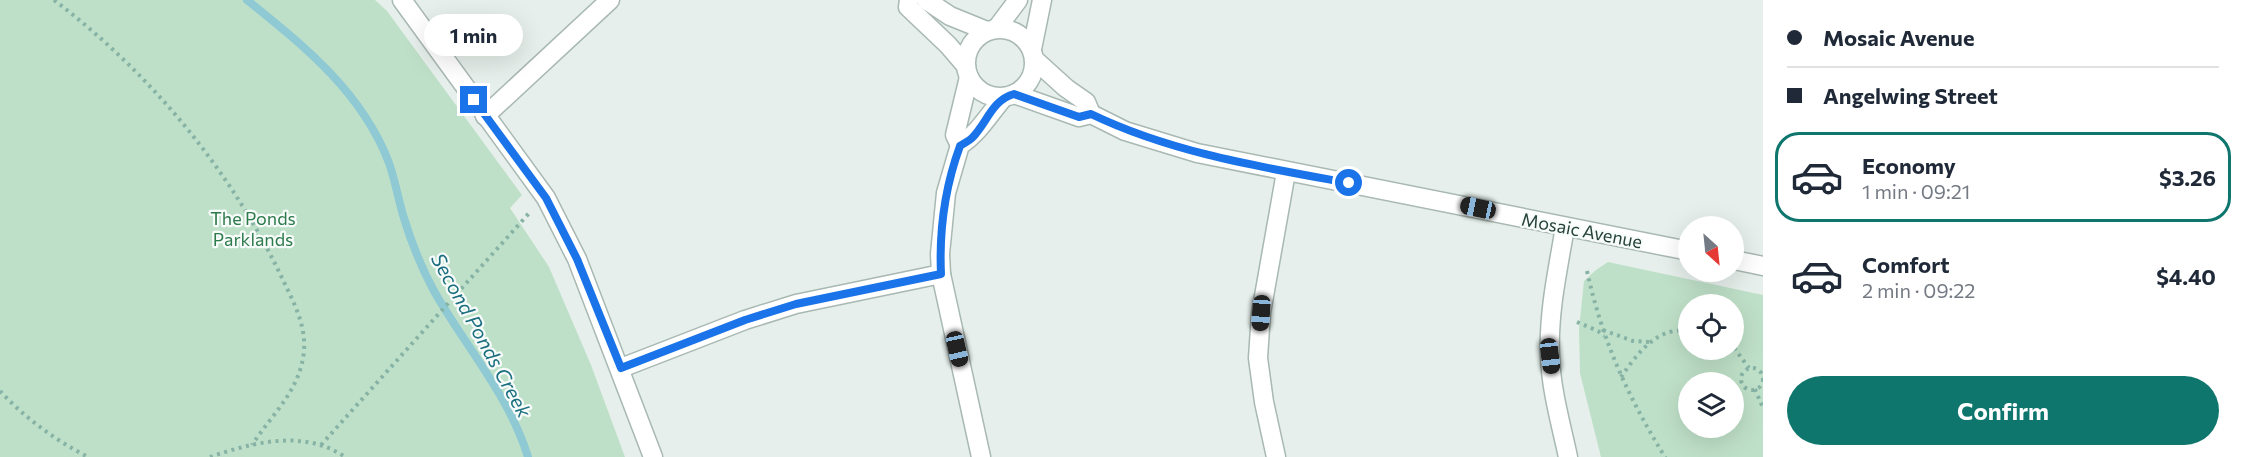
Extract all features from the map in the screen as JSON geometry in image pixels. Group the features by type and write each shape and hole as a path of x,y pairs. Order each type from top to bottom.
{"street":[{"path":"402,0 546,198 577,259 621,368 653,457"},
{"path":"485,116 610,0"},
{"path":"909,0 908,7 948,45 967,71 975,87 984,93 1009,96"},
{"path":"926,0 950,16 992,29 1007,28 1017,32 1026,39 1033,54"},
{"path":"960,146 955,135 967,71 966,55 978,36 992,29 1018,0"},
{"path":"981,457 941,274 940,254 946,194 960,146 972,138 990,113 1030,80 1034,71 1033,54 1042,0"},
{"name":"Mosaic Avenue","path":"1033,54 1066,88 1086,102 1091,114"},
{"name":"Mosaic Avenue","path":"1009,96 1079,117 1091,114 1125,131 1178,148 1286,172 1434,199 1678,249"},
{"path":"1276,457 1264,402 1258,358 1261,313 1286,172"},
{"path":"1565,227 1551,314 1550,356 1555,397 1569,457"},
{"path":"1744,262 1763,266"},
{"path":"621,368 745,320 796,304 941,274"}],"path":[{"path":"54,0 88,27 141,77 198,140 219,169 256,230 298,311 304,338 301,365 288,397 252,445"},
{"path":"321,445 508,235 546,198"},
{"path":"1587,272 1604,336 1621,378 1665,457"},
{"path":"1576,322 1604,336"},
{"path":"1602,329 1607,333 1634,341 1650,342"},
{"path":"1621,378 1650,342 1670,332 1678,332"},
{"path":"1743,360 1749,368 1760,371 1763,377 1761,385 1755,389 1745,388 1741,382 1743,372 1749,368"},
{"path":"1755,389 1763,408"},
{"path":"0,391 22,413 48,433 88,457"},
{"path":"210,457 252,445 294,440 309,441 345,457"}],"green space":[{"name":"The Ponds Parklands","path":"0,0 375,0 387,11 522,195 510,208 549,267 591,365 625,457 0,457"},
{"path":"1608,262 1678,277 1678,282 1702,282 1763,295 1763,457 1601,457 1580,373 1579,329 1584,281"}],"waterway":[{"name":"Second Ponds Creek","path":"247,0 310,53 347,92 363,114 389,163 406,225 425,273 510,413 528,457"}],"route":[{"path":"474,100 533,178 562,227 621,368 745,320 796,304 941,274 940,254 946,194 960,146 972,138 1004,97 1014,94 1079,117 1091,114 1125,131 1197,153 1349,183"}]}
